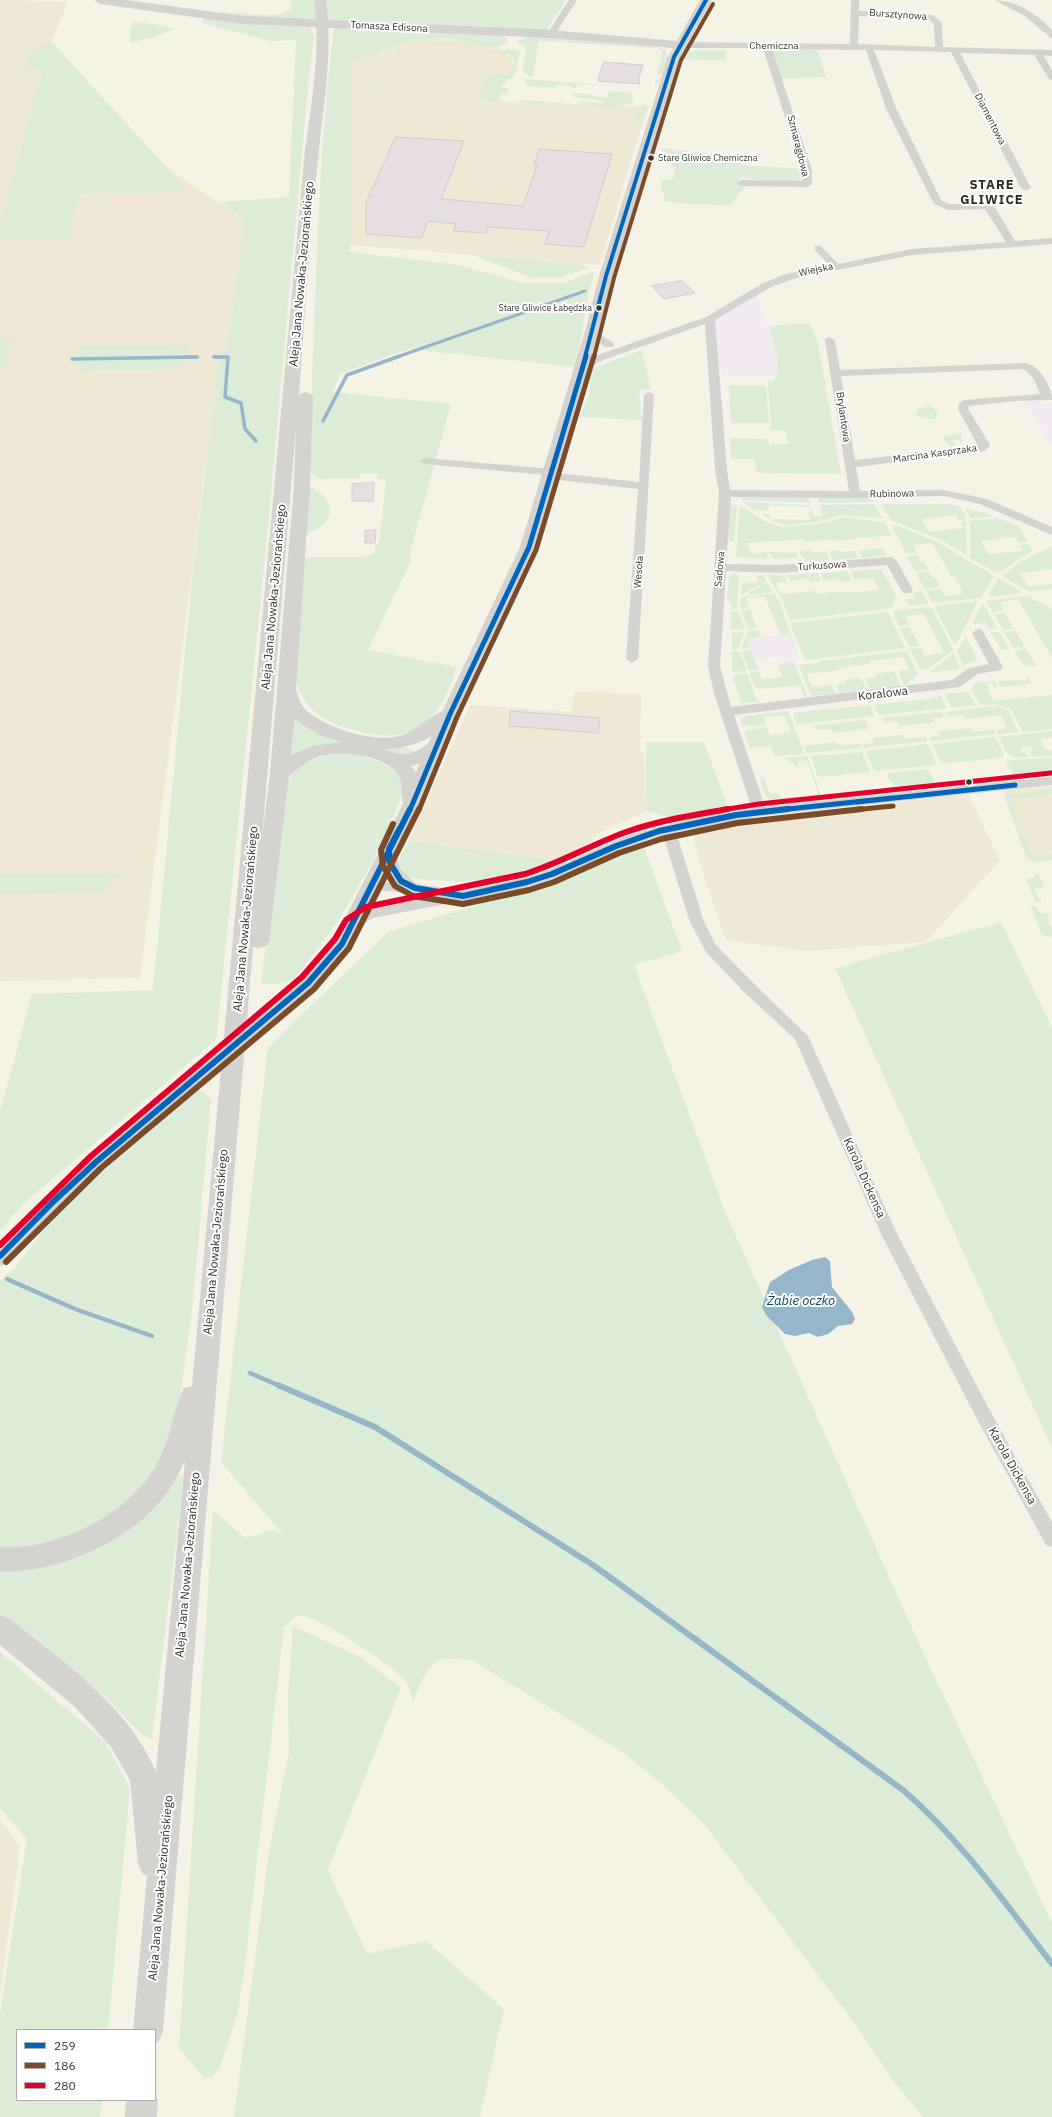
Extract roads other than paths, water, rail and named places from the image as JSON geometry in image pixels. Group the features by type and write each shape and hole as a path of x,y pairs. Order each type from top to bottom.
{"main road":[{"name":"Tomasza Edisona","path":"100,0 244,20 551,34 679,45"},
{"path":"0,1256 54,1201 96,1162 308,983 342,944 412,803 430,755 521,567 533,536 586,357 606,276 674,57 679,45 706,0"},
{"name":"Aleja Jana Nowaka-Jeziorańskiego","path":"148,2029 207,1341 240,990 323,34 321,5"},
{"path":"240,990 255,974 280,774 302,485 308,314 302,278"},
{"path":"287,691 292,706 315,726 355,740 372,742 402,742 418,746 430,755"},
{"path":"402,742 421,734 450,714"},
{"path":"280,774 297,759 312,752 335,747 373,752 392,759 407,760 430,755"},
{"path":"392,759 408,774 412,803"},
{"path":"0,1559 37,1558 92,1537 113,1527 154,1490 167,1471 180,1444 207,1341"},
{"path":"0,1628 85,1698 121,1737 144,1777 158,1917"},
{"path":"141,2117 142,2101"}],"street":[{"path":"551,34 573,0"},
{"path":"854,47 855,0"},
{"path":"998,0 1031,16 1045,27 1052,36"},
{"name":"Bursztynowa","path":"855,13 930,17 938,23 939,49"},
{"name":"Chemiczna","path":"679,45 869,47 1052,53"},
{"name":"Szmaragdowa","path":"742,184 808,184 805,163 767,46"},
{"path":"869,47 891,108 937,202 948,206 987,206 991,209 1012,244"},
{"name":"Diamentowa","path":"954,50 1026,188"},
{"path":"1037,52 1052,77"},
{"name":"Wiejska","path":"586,357 602,357 710,319 774,281 835,266 917,251 1052,241"},
{"path":"818,248 835,266"},
{"name":"Sadowa","path":"710,319 721,470 725,492 714,666 716,679 726,712 760,812"},
{"path":"593,332 609,345"},
{"name":"Brylantowa","path":"830,340 837,372 855,495"},
{"name":"Wiejska","path":"586,357 609,345 634,346"},
{"name":"Marcina Kasprzaka","path":"837,372 1026,366 1031,368 1038,377 1049,397 1014,398 964,403 963,409 983,443 984,446 981,449 850,464"},
{"name":"Wesoła","path":"632,658 650,395"},
{"path":"426,460 644,486"},
{"name":"Rubinowa","path":"725,492 855,495 931,493 957,495 983,501 1052,531"},
{"name":"Turkusowa","path":"720,567 779,569 891,561 907,590"},
{"name":"Koralowa","path":"726,712 956,684 973,671 997,667 978,633"},
{"path":"352,926 369,914 527,882 552,874 632,839 668,829 760,812 1052,781"},
{"name":"Karola Dickensa","path":"668,829 697,922 711,948 749,988 801,1036 889,1234 984,1416 1052,1539"},
{"path":"389,849 390,863 401,881 415,888"},
{"path":"371,886 415,888 463,896"},
{"path":"371,886 384,896 406,906"}],"water":[{"name":"Żabie oczko","path":"825,1257 830,1261 832,1287 852,1312 855,1319 852,1324 838,1326 828,1334 818,1337 809,1333 795,1336 785,1334 766,1315 762,1307 770,1282 789,1270 812,1260"}],"waterway":[{"path":"397,357 585,291"},
{"path":"323,421 347,375 400,356"},
{"path":"72,359 197,357 185,357"},
{"path":"214,357 228,357 225,397 241,403 245,429 256,441"},
{"path":"7,1279 75,1309 152,1336"},
{"path":"250,1373 280,1386"},
{"path":"278,1385 375,1427 593,1565 903,1790 945,1830 964,1851 1052,1964"}],"place":[{"name":"Stare Gliwice Chemiczna","path":"651,158"},
{"name":"Stare Gliwice Łabędzka","path":"599,308"}],"district":[{"name":"STARE GLIWICE","path":"992,192"}]}
